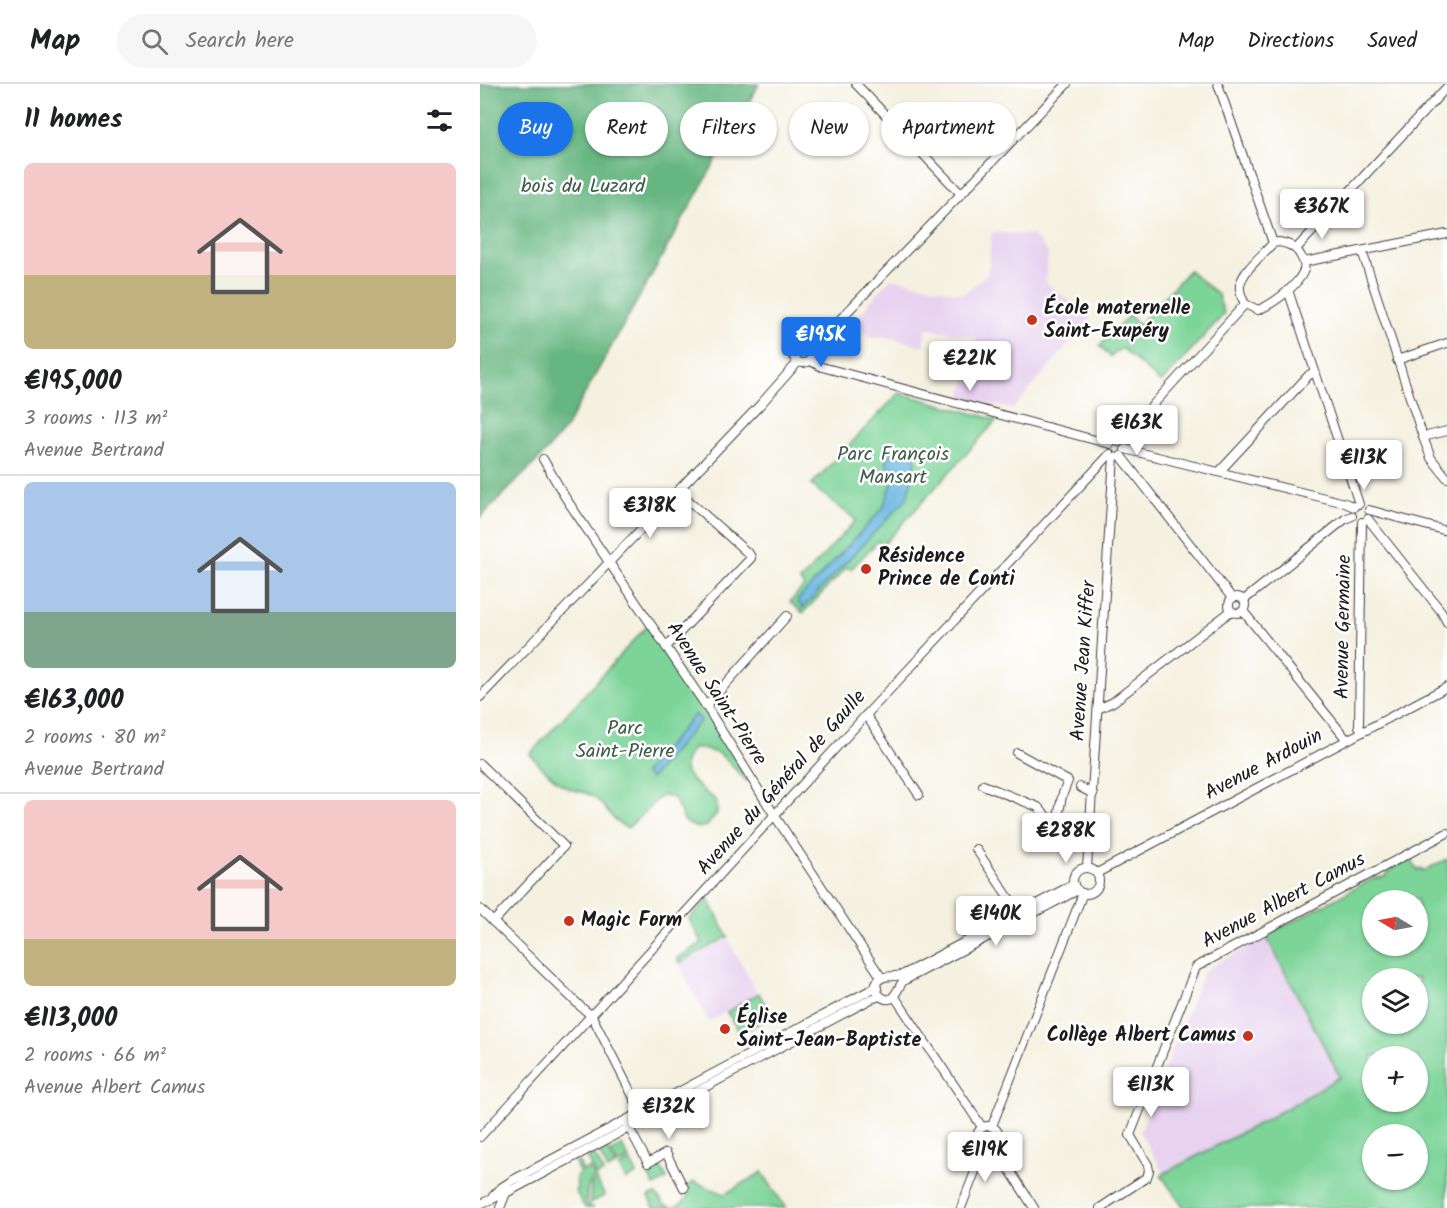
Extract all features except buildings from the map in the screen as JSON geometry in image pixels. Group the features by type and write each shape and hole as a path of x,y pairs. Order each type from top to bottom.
{"street":[{"path":"856,84 961,194"},
{"path":"811,346 826,334 1067,84"},
{"path":"1218,84 1273,243"},
{"path":"1296,249 1447,87"},
{"path":"1304,262 1447,234"},
{"path":"1273,243 1286,243 1296,249 1304,262 1304,270 1288,290 1275,302 1258,310 1245,304 1240,285 1245,275 1273,243"},
{"path":"1362,251 1423,438 1431,458 1447,478"},
{"path":"1288,290 1355,509 1356,521 1366,517 1447,531"},
{"name":"Avenue du Général de Gaulle","path":"480,1137 867,715 1116,450 1245,304"},
{"path":"798,362 794,355 795,347 803,343 811,346"},
{"path":"1397,360 1447,343"},
{"path":"798,362 810,361 813,355 811,346"},
{"path":"810,361 822,367 1116,450 1220,471 1345,503 1355,509"},
{"path":"480,697 760,405 798,362"},
{"path":"1220,471 1314,372"},
{"path":"1423,438 1447,431"},
{"path":"1116,450 1232,598"},
{"name":"Avenue Jean Kiffer","path":"1088,868 1116,450"},
{"name":"Avenue Saint-Pierre","path":"543,459 608,563 706,706 881,977"},
{"path":"666,647 751,558 678,491"},
{"path":"1244,600 1355,509 1365,505 1366,517 1447,622"},
{"name":"Avenue Germaine","path":"1362,732 1359,726 1366,517"},
{"path":"1232,598 1240,597 1244,600 1246,604 1243,611"},
{"path":"1231,610 1229,606 1232,598"},
{"path":"1098,709 1113,702 1231,610"},
{"path":"1231,610 1239,613 1243,611"},
{"path":"1243,611 1347,740"},
{"path":"706,706 787,616"},
{"name":"Avenue Ardouin","path":"1097,873 1447,687"},
{"path":"867,715 919,795"},
{"path":"983,785 1038,807 1054,825 1057,823 1062,796 1068,781 1017,753"},
{"path":"480,764 564,846 493,922"},
{"path":"1080,787 1092,794"},
{"name":"Avenue Albert Camus","path":"1100,1208 1110,1205 1147,1177 1148,1165 1130,1136 1196,967 1447,834"},
{"path":"976,849 1019,914"},
{"path":"643,1116 876,987 881,977 904,974 1019,914 1078,889 1091,893 1097,888 1099,880 1097,873 1088,868 1076,873 1078,889 992,1126"},
{"path":"895,997 903,981 1078,889"},
{"path":"480,909 592,1016 643,1116"},
{"path":"894,977 899,987"},
{"path":"876,987 880,996"},
{"path":"491,1203 502,1187 513,1180 871,999 880,996 887,999 895,997"},
{"path":"895,997 982,1127"},
{"path":"627,1124 648,1163 666,1153 684,1188"},
{"path":"480,1204 491,1203 627,1124"},
{"path":"982,1127 992,1126 998,1131 1000,1137 994,1147"},
{"path":"982,1127 977,1138 984,1148"},
{"path":"984,1148 994,1147"},
{"path":"994,1147 1034,1208"},
{"path":"961,1208 984,1148"},
{"path":"500,1208 506,1193"}],"shaded area":[{"path":"992,232 1032,235 1048,252 1046,283 1091,318 1013,409 961,398 977,338 926,328 923,346 883,336 870,338 853,322 891,278 963,294 988,274"},
{"name":"Collège Albert Camus","path":"1266,936 1341,1077 1164,1174 1140,1132 1194,995 1205,970"},
{"path":"728,939 757,993 709,1022 679,965"}],"green space":[{"name":"bois du Luzard","path":"480,84 759,84 749,102 680,102 680,156 719,156 565,429 543,455 480,518"},
{"path":"1189,270 1218,295 1224,314 1161,383 1123,349 1118,350 1111,357 1100,346 1129,315 1139,325"},
{"name":"Parc François Mansart","path":"899,393 997,420 883,545 878,541 851,569 847,567 803,613 790,602 804,586 800,581 856,520 811,485"},
{"name":"Parc Saint-Pierre","path":"648,625 750,777 747,781 720,754 695,747 685,763 686,771 695,784 717,801 717,813 707,826 697,828 685,822 674,798 662,795 628,828 622,826 594,797 568,788 559,782 530,754"},
{"path":"1411,859 1417,870 1421,868 1423,871 1447,859 1447,1208 1184,1208 1161,1175 1273,1116 1340,1077 1266,936 1374,878 1385,877 1391,869"},
{"path":"708,898 728,937 679,963 677,958 702,943 689,919"},
{"path":"759,993 771,1016 740,1034 727,1012"},
{"path":"622,1145 629,1159 617,1165 611,1152"},
{"path":"606,1147 615,1166 608,1170 598,1151"},
{"path":"594,1154 604,1172 597,1176 587,1157"},
{"path":"630,1161 637,1174 626,1180 619,1167"},
{"path":"579,1162 583,1171 590,1168 595,1177 589,1186 587,1196 587,1204 593,1208 585,1208 575,1190 577,1189 576,1176 580,1174 575,1163"},
{"path":"660,1165 667,1179 654,1186 647,1173"},
{"path":"762,1172 786,1208 673,1208 683,1203 690,1192 688,1186 694,1182 725,1194"},
{"path":"596,1179 605,1196 590,1203 591,1185"},
{"path":"656,1194 664,1205 673,1208 654,1208 648,1197"}],"water":[{"path":"898,448 911,452 916,462 907,498 803,608 797,601 883,508 894,478 894,474 886,463 892,451"},
{"path":"695,714 701,720 650,779 644,773"}],"place":[{"name":"École maternelle Saint-Exupéry","path":"1032,320"},
{"name":"Résidence Prince de Conti","path":"866,569"},
{"name":"Magic Form","path":"569,921"},
{"name":"Église Saint-Jean-Baptiste","path":"725,1029"},
{"name":"Collège Albert Camus","path":"1248,1036"}]}
